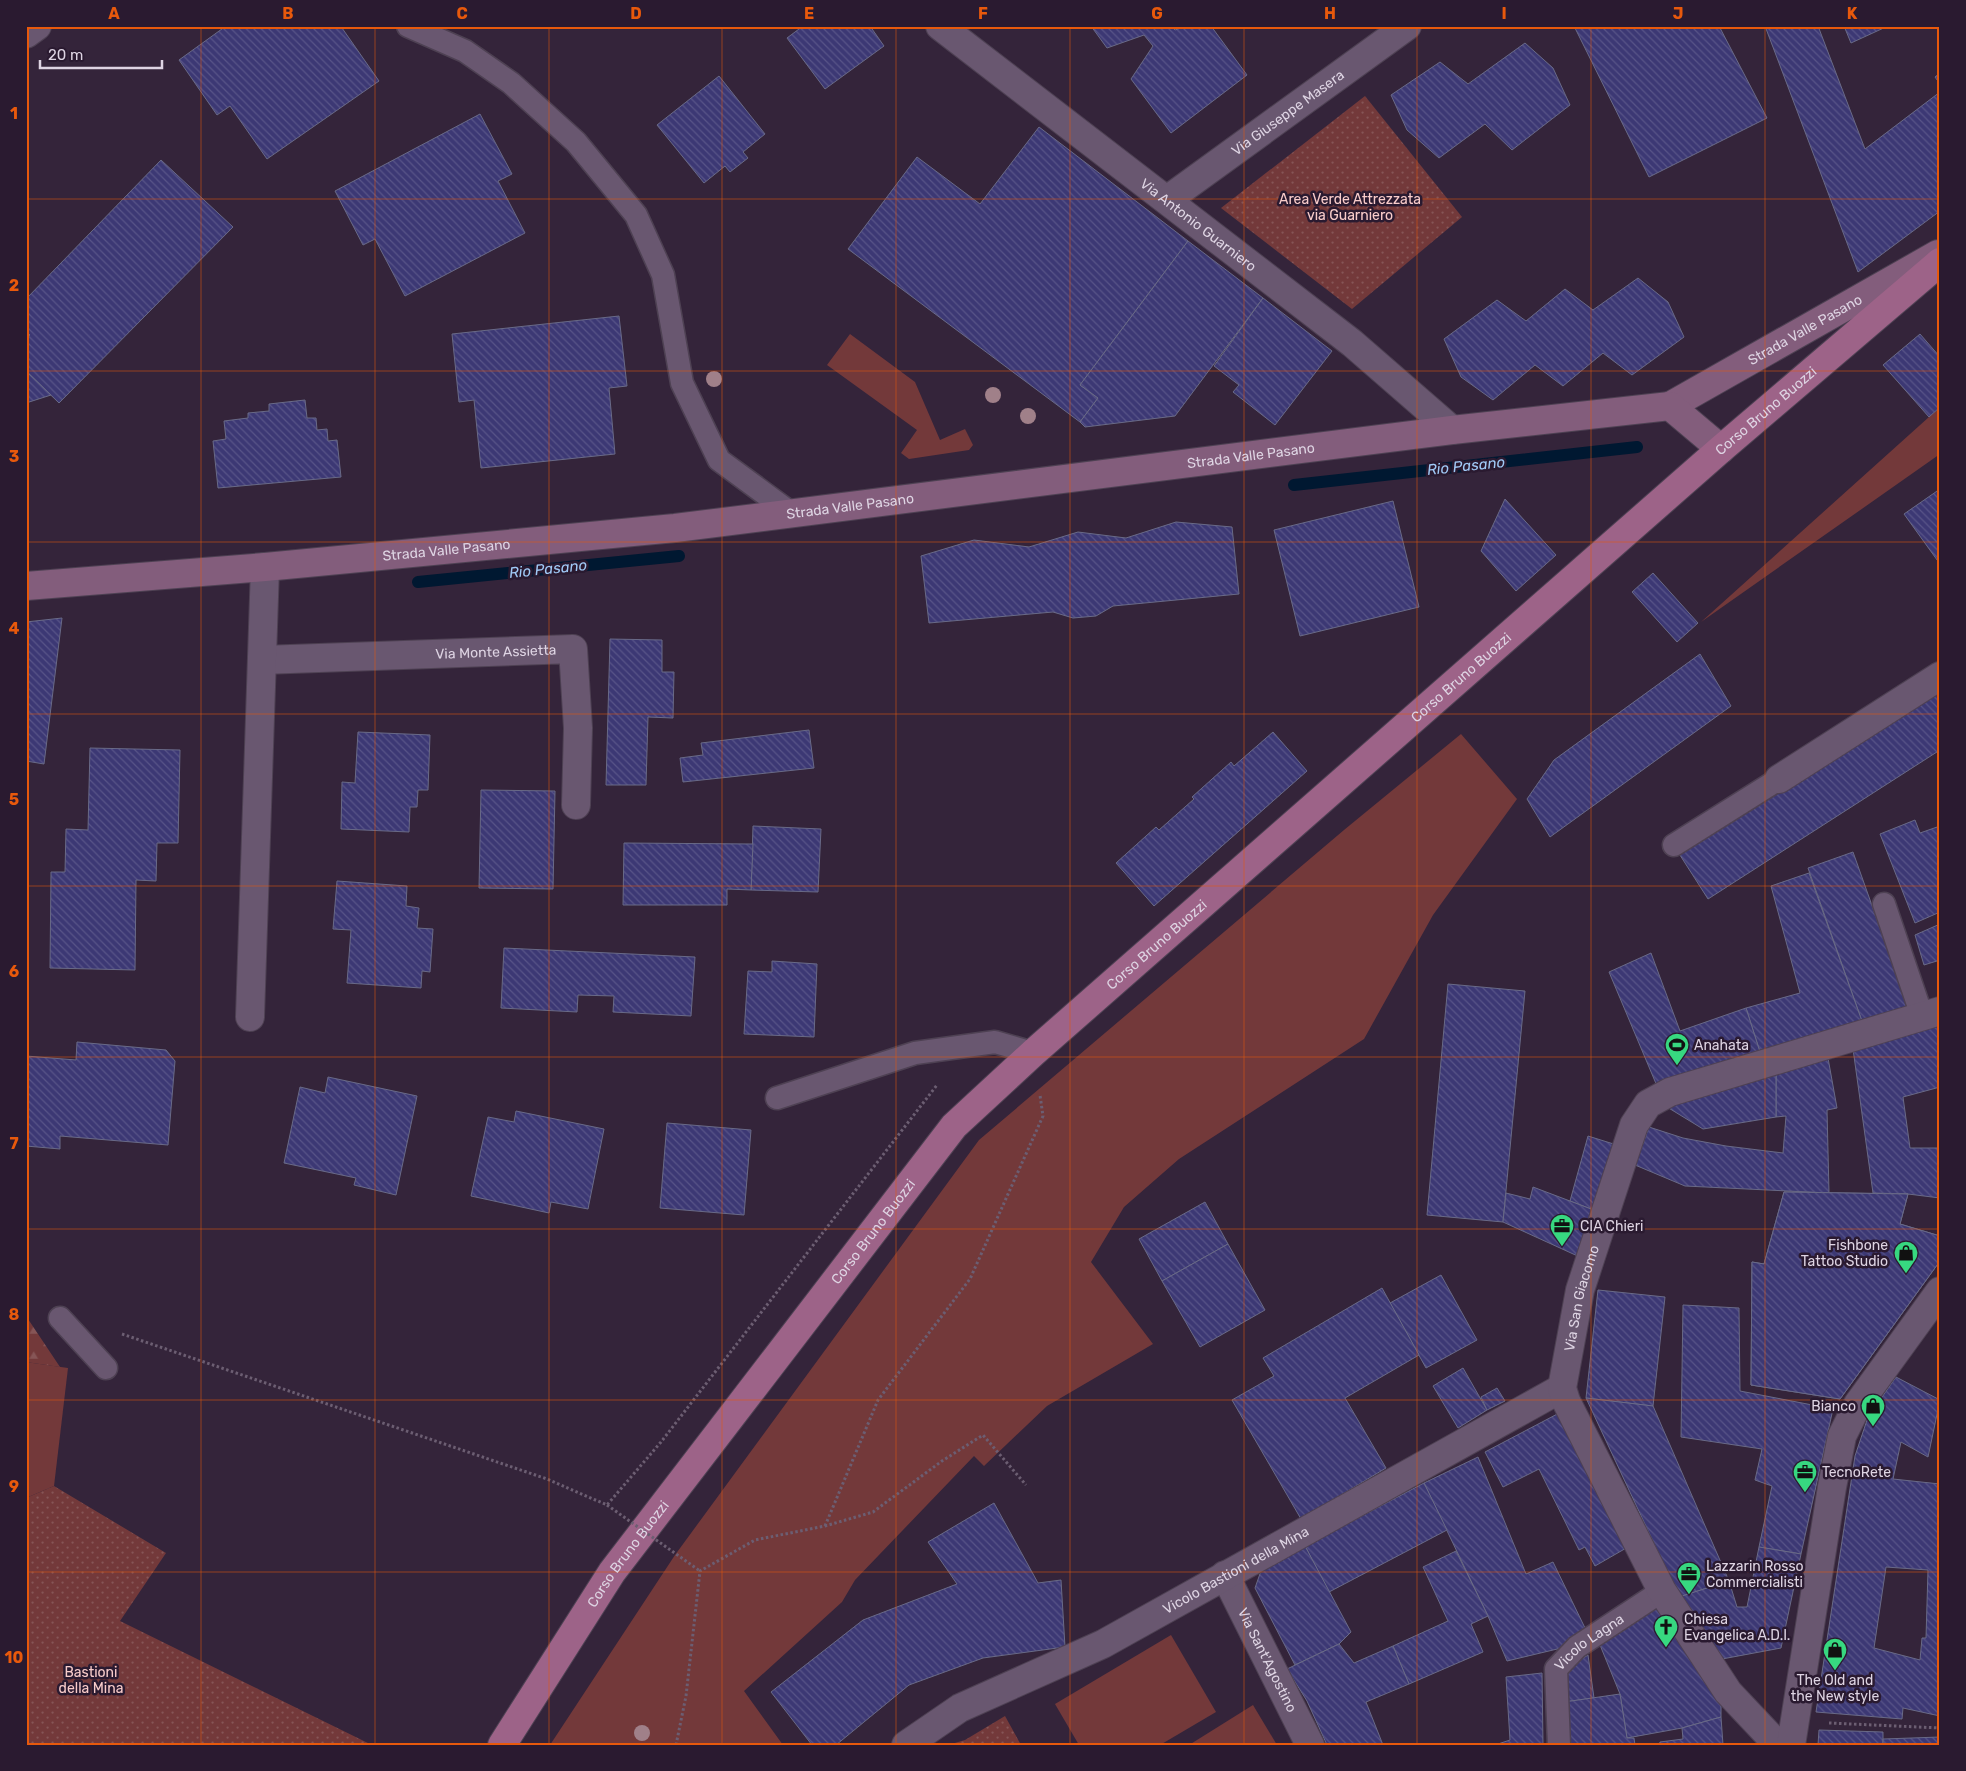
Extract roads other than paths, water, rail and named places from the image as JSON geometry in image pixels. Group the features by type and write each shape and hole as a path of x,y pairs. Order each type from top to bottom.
{"main road":[{"name":"Corso Bruno Buozzi","path":"502,1745 612,1572 954,1126 1033,1053 1721,449 1940,262"}],"street":[{"path":"26,34 36,26"},
{"name":"Via Antonio Guarniero","path":"940,26 1352,344 1452,430"},
{"name":"Via Giuseppe Masera","path":"1167,200 1407,26"},
{"name":"Strada Valle Pasano","path":"26,586 266,568 675,528 1452,430 1670,406 1940,254"},
{"path":"1670,406 1721,449"},
{"path":"250,1018 266,568"},
{"name":"Via Monte Assietta","path":"262,660 573,649 578,728 576,805"},
{"path":"1779,779 1940,676"},
{"name":"Via San Giacomo","path":"1562,1388 1580,1290 1634,1126 1648,1104 1670,1092 1931,1013"},
{"path":"1790,1745 1842,1436 1858,1404 1940,1291"},
{"path":"1562,1388 1566,1400 1662,1591 1728,1692 1778,1745"},
{"name":"Vicolo Bastioni della Mina","path":"906,1745 960,1708 1103,1644 1562,1388"},
{"name":"Via Sant'Agostino","path":"1225,1575 1310,1745"}],"lane":[{"path":"408,26 465,51 511,83 576,142 636,215 663,275 682,383 720,460 791,513"},
{"path":"1674,846 1779,779"},
{"path":"1884,904 1931,1013"},
{"path":"777,1098 915,1053 995,1042 1033,1053"},
{"path":"60,1318 106,1368"},
{"name":"Vicolo Lagna","path":"1559,1745 1556,1669 1577,1647 1662,1591"}],"waterway":[{"name":"Rio Pasano","path":"1294,485 1637,447"},
{"name":"Rio Pasano","path":"418,582 679,556"}],"place":[{"name":"Anahata","path":"1677,1066"},
{"name":"CIA Chieri","path":"1562,1247"},
{"name":"Fishbone Tattoo Studio","path":"1906,1274"},
{"name":"Bianco","path":"1873,1427"},
{"name":"TecnoRete","path":"1805,1493"},
{"name":"Lazzarin Rosso Commercialisti","path":"1689,1595"},
{"name":"Chiesa Evangelica A.D.I.","path":"1666,1648"},
{"name":"The Old and the New style","path":"1835,1671"}],"park label":[{"name":"Area Verde Attrezzata via Guarniero","path":"1350,207"},
{"name":"Bastioni della Mina","path":"91,1680"}]}
